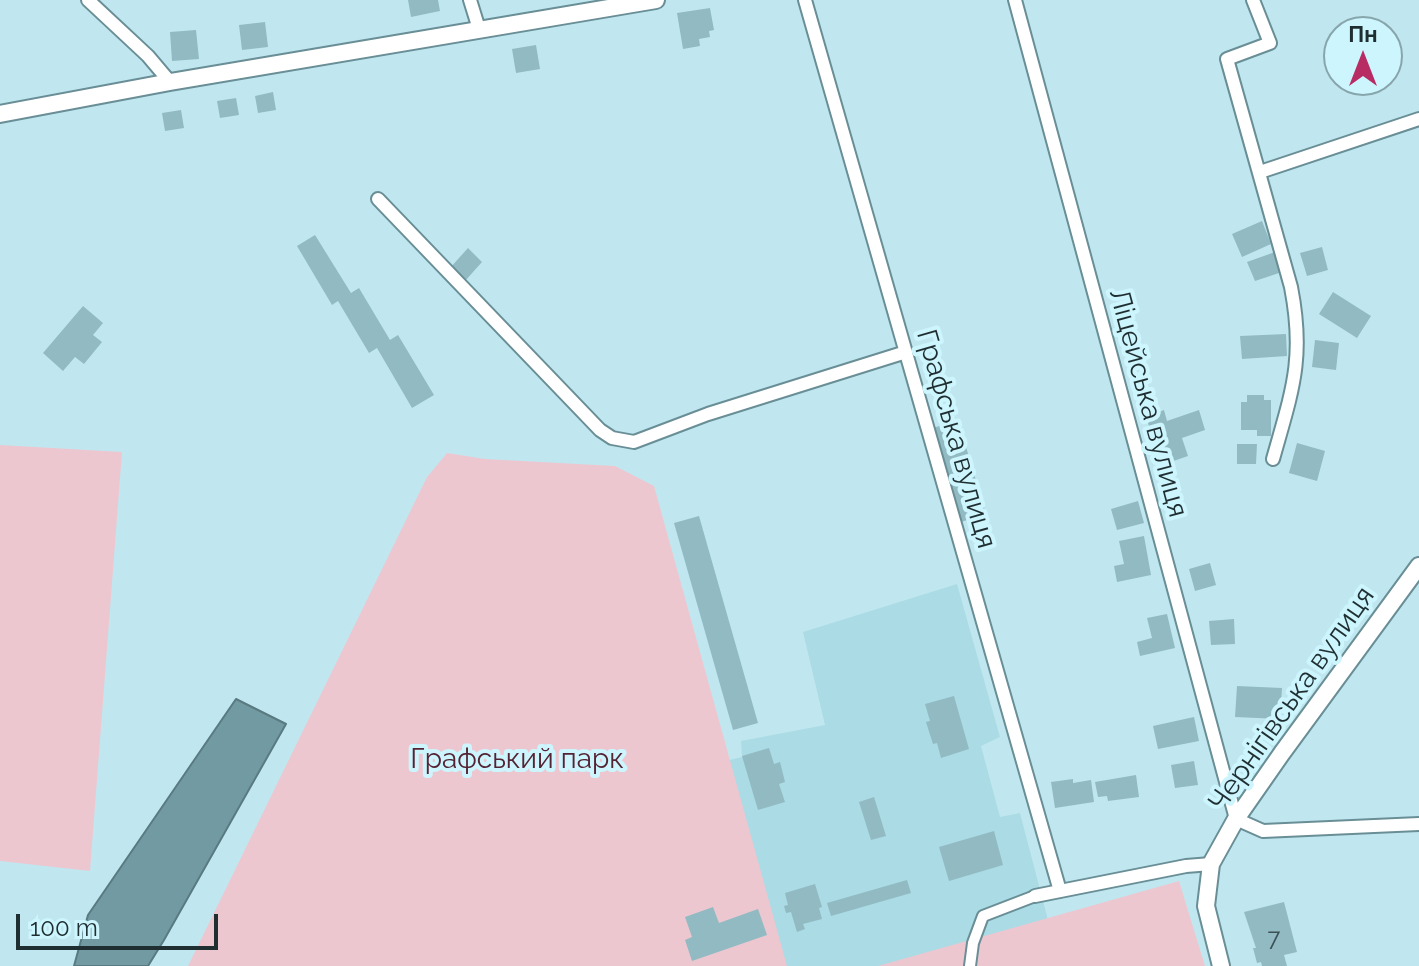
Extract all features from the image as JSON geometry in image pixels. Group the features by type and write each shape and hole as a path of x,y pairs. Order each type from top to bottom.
{"street":[{"path":"88,0 148,56 170,82"},
{"path":"470,0 479,29"},
{"path":"0,114 170,82 656,0"},
{"name":"Графська вулиця","path":"805,0 1060,891"},
{"name":"Ліцейська вулиця","path":"1015,0 1236,819"},
{"path":"1253,0 1270,43 1227,59 1260,172 1298,323 1296,379 1273,459"},
{"path":"1260,172 1419,119"},
{"path":"378,199 600,430 623,442 634,442 721,410 906,352"},
{"name":"Чернігівська вулиця","path":"1211,864 1236,819 1419,566"},
{"path":"1236,819 1263,831 1419,824"},
{"path":"970,966 973,943 983,916 1035,896 1186,866 1211,864 1206,906 1221,966"}],"shaded area":[{"path":"957,584 1000,737 981,746 1000,817 1020,813 1060,966 646,966 690,769 742,757 741,741 825,725 803,632"},
{"path":"236,699 286,724 164,940 148,966 74,966 88,915"}],"green space":[{"path":"0,445 122,452 90,871 0,861"},
{"name":"Графський парк","path":"447,453 485,459 615,466 654,486 787,966 188,966 427,477"},
{"path":"1179,881 1205,966 878,966"}],"building":[{"path":"408,0 438,0 440,11 411,17"},
{"path":"710,8 714,30 709,31 710,37 699,39 700,46 683,49 677,13"},
{"path":"265,22 268,47 242,50 239,25"},
{"path":"196,30 199,59 172,61 170,32"},
{"path":"536,45 540,69 516,73 512,49"},
{"path":"273,92 276,110 258,113 255,96"},
{"path":"236,98 239,115 220,118 217,101"},
{"path":"181,110 184,128 165,131 162,113"},
{"path":"1262,221 1271,244 1242,257 1232,234"},
{"path":"315,235 351,293 359,288 390,340 398,335 434,395 412,408 377,348 369,353 338,301 332,305 297,246"},
{"path":"1322,247 1328,270 1307,276 1300,253"},
{"path":"468,248 482,262 465,281 450,268"},
{"path":"1275,252 1282,272 1255,281 1247,262"},
{"path":"1333,292 1371,316 1357,338 1319,314"},
{"path":"83,306 103,323 93,335 102,342 84,364 75,357 63,371 43,353"},
{"path":"1286,334 1287,356 1242,359 1240,336"},
{"path":"1315,340 1339,343 1336,370 1312,367"},
{"path":"1247,395 1264,395 1264,400 1271,400 1271,436 1257,436 1257,430 1241,430 1241,402 1247,402"},
{"path":"1164,410 1167,421 1199,410 1205,430 1182,438 1188,456 1162,465 1146,417"},
{"path":"958,420 986,514 961,522 933,428"},
{"path":"1297,443 1325,451 1317,481 1289,473"},
{"path":"1237,444 1257,444 1256,464 1237,464"},
{"path":"1138,501 1144,523 1117,530 1111,509"},
{"path":"699,516 758,723 733,730 674,523"},
{"path":"1144,536 1151,575 1117,582 1114,566 1124,564 1119,541"},
{"path":"1210,563 1216,585 1195,591 1189,569"},
{"path":"1167,614 1175,648 1140,656 1137,642 1152,638 1147,618"},
{"path":"1234,619 1235,644 1211,645 1209,621"},
{"path":"1237,686 1282,688 1280,719 1235,717"},
{"path":"954,696 969,749 941,758 926,722 930,721 925,704"},
{"path":"1194,717 1199,741 1158,749 1153,726"},
{"path":"769,748 774,764 780,762 785,782 779,784 785,802 758,810 742,756"},
{"path":"1194,761 1198,785 1175,788 1171,765"},
{"path":"1136,775 1139,797 1108,801 1107,796 1098,797 1095,782"},
{"path":"1073,779 1073,783 1091,780 1094,802 1055,808 1051,782"},
{"path":"874,797 886,836 871,840 859,802"},
{"path":"994,831 1003,865 949,881 939,847"},
{"path":"907,880 911,893 831,916 827,903"},
{"path":"815,884 822,919 803,924 805,929 797,932 791,912 786,913 785,893"},
{"path":"1284,902 1297,952 1284,955 1287,966 1262,966 1261,962 1257,963 1253,948 1256,948 1244,912"},
{"path":"713,907 719,923 758,909 767,935 692,961 685,940 692,937 685,917"}]}
